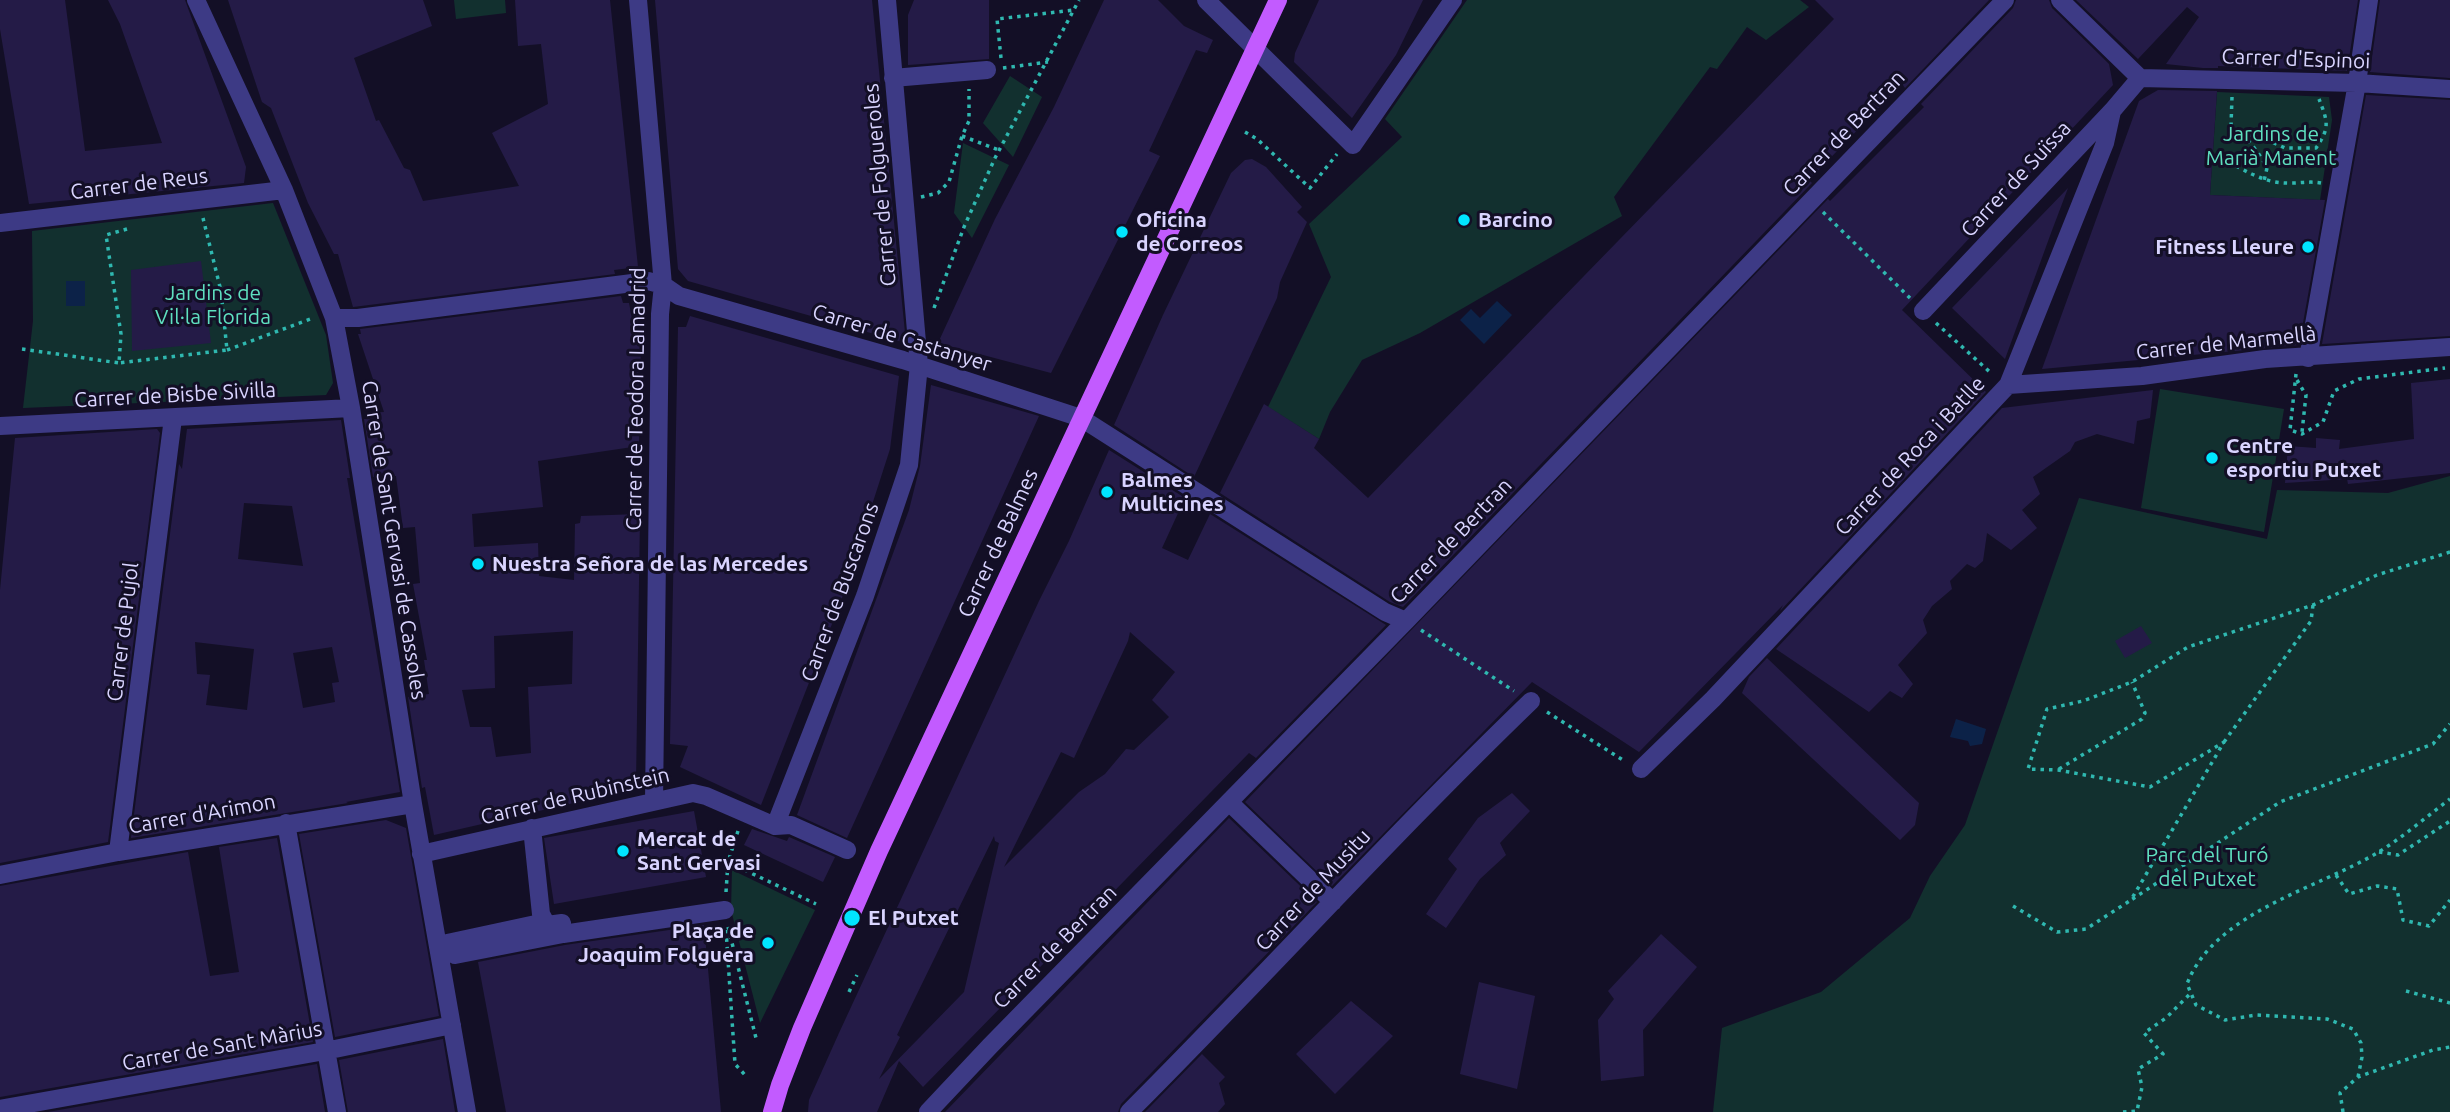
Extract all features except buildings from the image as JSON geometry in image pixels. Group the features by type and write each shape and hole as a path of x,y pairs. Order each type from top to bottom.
{"main road":[{"name":"Carrer de Balmes","path":"772,1112 802,1028 879,851 1278,0"}],"street":[{"name":"Carrer de Sant Gervasi de Cassoles","path":"196,0 284,190 334,318 351,408 421,854 467,1112"},
{"name":"Carrer de Teodora Lamadrid","path":"638,0 663,285 659,341 654,800"},
{"name":"Carrer de Folgueroles","path":"887,0 919,366"},
{"path":"1206,0 1348,146 1452,0"},
{"name":"Carrer de Bertran","path":"928,1112 2005,0"},
{"path":"2060,0 2140,78"},
{"path":"2308,358 2357,83 2369,0"},
{"path":"893,78 995,69"},
{"name":"Carrer d'Espinoi","path":"2140,78 2357,83 2450,89"},
{"name":"Carrer de Suïssa","path":"1923,311 2140,78"},
{"name":"Carrer de Roca i Batlle","path":"1641,769 1713,699 2002,381 2105,143 2112,111"},
{"name":"Carrer de Reus","path":"0,223 284,190"},
{"name":"Carrer de Castanyer","path":"334,318 648,281 663,285 679,296 919,366 1081,418 1385,612 1406,621"},
{"name":"Carrer de Marmellà","path":"2002,381 2142,376 2265,359 2450,347"},
{"name":"Carrer de Buscarons","path":"775,826 865,596 909,465 919,366"},
{"name":"Carrer de Bisbe Sivilla","path":"0,426 351,408"},
{"name":"Carrer de Pujol","path":"118,852 173,418"},
{"name":"Carrer de Musitu","path":"1129,1112 1452,777 1531,701"},
{"name":"Carrer de Rubinstein","path":"421,854 654,800 698,793 775,826"},
{"path":"1229,802 1333,902"},
{"name":"Carrer d'Arimon","path":"0,875 286,823 413,804"},
{"path":"286,823 337,1112"},
{"path":"775,826 791,825 848,849"},
{"path":"438,945 554,922 541,914 532,828"},
{"path":"455,955 563,934 725,910"},
{"name":"Carrer de Sant Màrius","path":"0,1109 325,1051 452,1025"}],"path":[{"path":"932,315 964,227 999,150 1080,0"},
{"path":"1048,62 995,69 997,19 1074,10"},
{"path":"919,197 938,193 948,182 969,121 971,103 967,72"},
{"path":"2241,133 2263,138 2285,148 2316,148 2327,132 2326,117 2318,97"},
{"path":"2232,98 2231,126 2241,133 2267,168 2264,181"},
{"path":"1245,132 1257,139 1310,188 1348,146"},
{"path":"962,136 999,150"},
{"path":"2236,166 2264,181 2310,181"},
{"path":"1817,206 1923,311 2002,381"},
{"path":"210,216 202,217 221,291 227,351"},
{"path":"119,363 121,334 106,235 129,229"},
{"path":"22,349 119,363 227,351 311,318"},
{"path":"2302,433 2306,395 2296,378 2290,430 2302,433 2323,422 2334,391 2359,379 2447,368 2450,370"},
{"path":"2224,742 2150,787 2058,770 2028,769 2047,709 2083,701 2132,682 2188,647 2313,605 2376,575 2450,552"},
{"path":"2131,900 2224,742 2311,621 2313,605"},
{"path":"2058,770 2142,719 2145,713 2132,682"},
{"path":"2012,906 2057,932 2086,929 2280,802 2433,744 2450,724"},
{"path":"2358,1077 2362,1057 2361,1043 2353,1029 2327,1018 2256,1015 2225,1020 2196,1005 2187,984 2208,948 2241,922 2379,852 2450,799"},
{"path":"2379,852 2399,855 2450,821"},
{"path":"740,825 728,862 725,910 735,1064 745,1075"},
{"path":"728,862 816,904"},
{"path":"2336,875 2349,894 2377,886 2397,889 2403,920 2429,926 2450,900"},
{"path":"725,910 755,1038"},
{"path":"849,992 857,975"},
{"path":"2406,991 2450,1003"},
{"path":"2123,1112 2137,1111 2142,1087 2138,1069 2163,1054 2144,1033 2166,1018 2191,993"},
{"path":"2343,1112 2340,1093 2358,1077 2434,1050 2450,1047"}],"green space":[{"path":"454,0 505,0 506,13 456,19"},
{"name":"Barcino","path":"1467,0 1800,0 1809,7 1766,40 1747,27 1717,69 1710,67 1614,197 1622,216 1420,333 1362,360 1330,412 1319,439 1268,407 1331,277 1309,224 1402,137 1385,119"},
{"path":"1010,76 1042,97 1013,157 983,123"},
{"name":"Jardins de Marià Manent","path":"2217,92 2329,97 2332,120 2320,200 2210,195"},
{"path":"963,143 1009,165 972,238 954,213"},
{"name":"Jardins de Vil·la Florida","path":"273,203 326,335 333,383 326,395 23,408 33,321 32,231"},
{"name":"Centre esportiu Putxet","path":"2160,389 2284,409 2264,532 2141,508"},
{"name":"Parc del Turó del Putxet","path":"2450,476 2450,1112 1713,1112 1722,1028 1821,992 1910,918 1930,876 1965,825 2079,498 2267,539 2277,490 2388,493"},
{"path":"732,870 815,910 760,1023 731,910"}],"water":[{"path":"66,281 85,281 85,306 66,306"},
{"path":"1497,301 1512,315 1484,344 1460,320 1471,309 1480,318"},
{"path":"1956,719 1986,729 1982,744 1970,746 1968,741 1950,737"}],"place":[{"name":"Barcino","path":"1464,220"},
{"name":"Oficina de Correos","path":"1122,232"},
{"name":"Fitness Lleure","path":"2308,247"},
{"name":"Centre esportiu Putxet","path":"2212,458"},
{"name":"Balmes Multicines","path":"1107,492"},
{"name":"Nuestra Señora de las Mercedes","path":"478,564"},
{"name":"Mercat de Sant Gervasi","path":"623,851"},
{"name":"El Putxet","path":"852,918"},
{"name":"Plaça de Joaquim Folguera","path":"768,943"}]}
